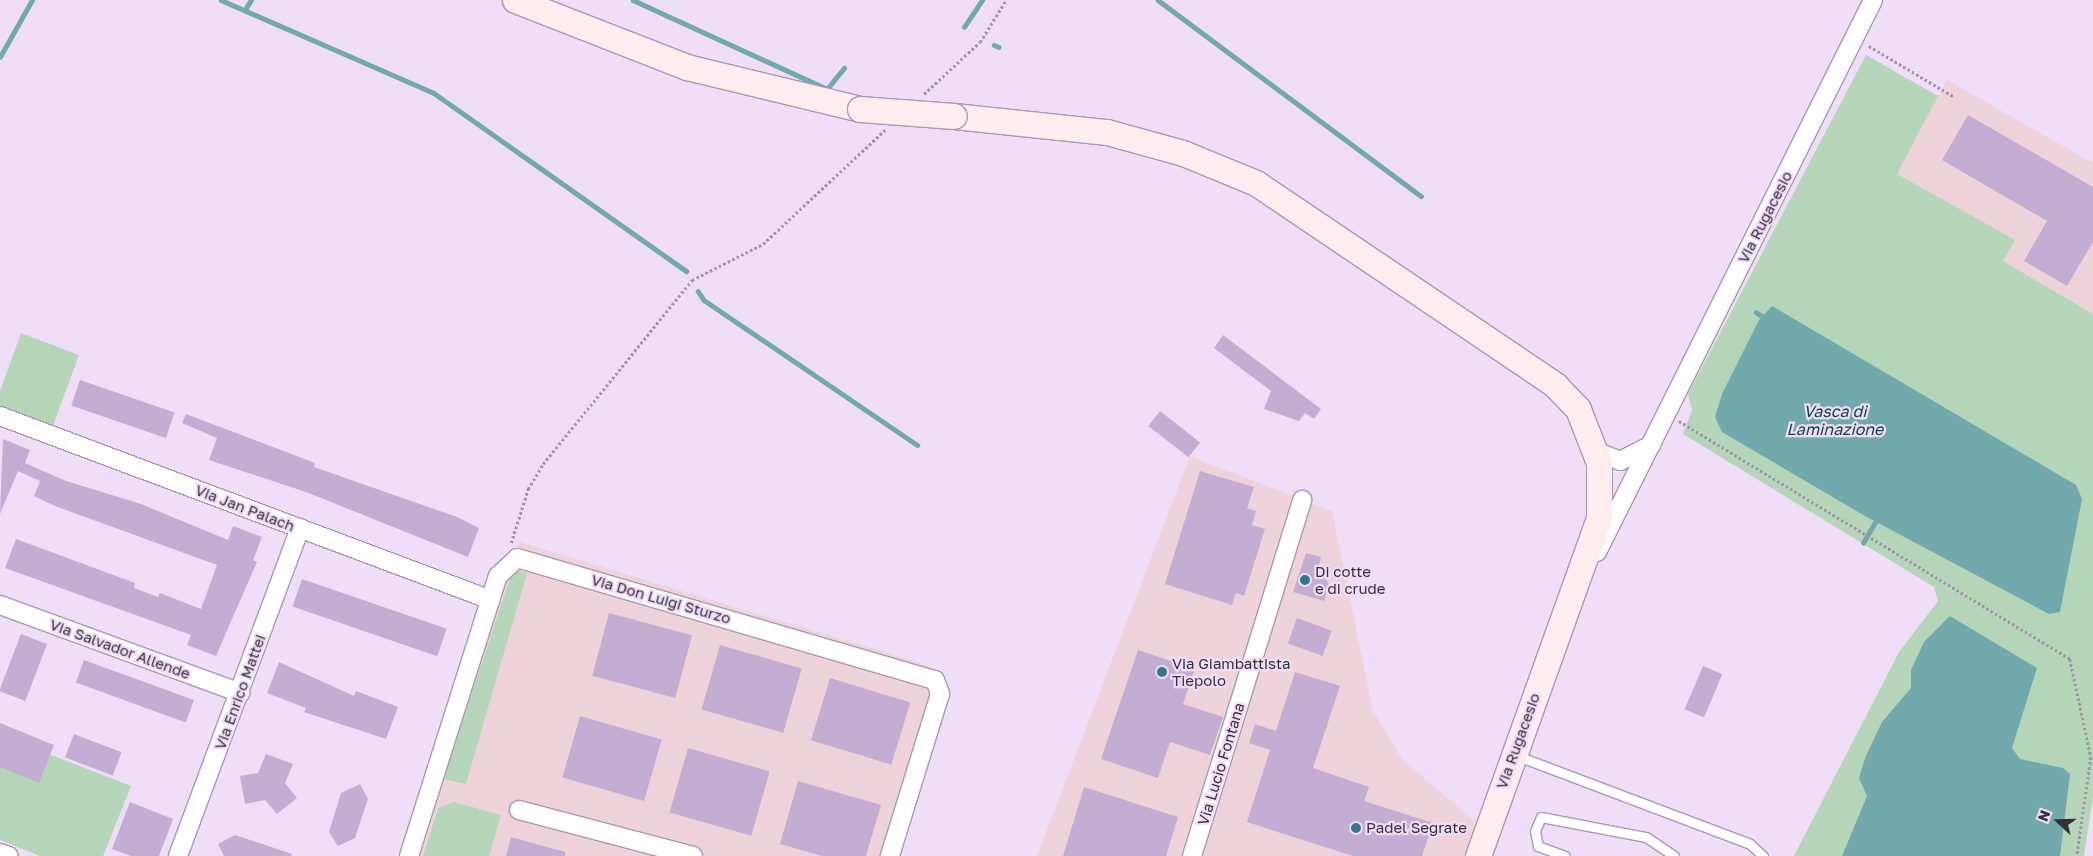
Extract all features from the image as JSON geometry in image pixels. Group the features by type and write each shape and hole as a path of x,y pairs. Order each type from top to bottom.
{"main road":[{"name":"Via Rugacesio","path":"515,0 694,70 860,108 1107,132 1183,153 1256,183 1555,385 1583,416 1604,457 1600,518 1513,754 1478,856"}],"street":[{"name":"Via Rugacesio","path":"1561,627 1873,0"},
{"name":"Via Jan Palach","path":"0,416 491,600"},
{"path":"1604,457 1626,460 1654,439"},
{"name":"Via Lucio Fontana","path":"1192,856 1302,500"},
{"name":"Via Enrico Mattei","path":"178,856 300,528"},
{"name":"Via Don Luigi Sturzo","path":"503,567 522,558 935,680 940,694 890,856"},
{"path":"409,856 503,567"},
{"name":"Via Salvador Allende","path":"0,606 240,693"},
{"path":"519,810 693,856"},
{"path":"0,853 9,856"}],"lane":[{"path":"1513,754 1750,844 1763,856"},
{"path":"1565,856 1538,846 1535,832 1541,818 1646,837 1674,856"}],"path":[{"path":"980,42 1006,0"},
{"path":"1854,38 1953,96"},
{"path":"503,567 534,477 620,366 692,280 764,244 796,215"},
{"path":"1667,413 2070,659 2091,756 2077,856"}],"shaded area":[{"path":"1866,55 1938,96 1897,174 2015,240 2003,261 2093,314 2093,797 2084,856 1794,856 1899,652 1938,601 1934,587 1683,434 1692,410 1688,394"},
{"path":"1947,80 2093,163 2093,314 2003,261 2014,240 1896,174"},
{"path":"21,333 79,355 53,426 0,406 0,391"},
{"path":"1190,456 1332,511 1373,711 1402,759 1481,827 1471,856 1037,856"},
{"path":"520,542 921,663 944,675 951,693 900,856 414,856 495,600"},
{"path":"513,570 527,573 466,784 443,779"},
{"path":"0,735 131,786 103,856 40,856 0,840"},
{"path":"454,802 501,815 489,856 423,856 438,808"}],"water":[{"name":"Vasca di Laminazione","path":"1772,306 2076,485 2082,499 2060,612 2049,614 1865,516 1722,432 1715,417 1722,394 1759,320"},
{"path":"1950,616 2037,668 2012,748 2020,759 2063,768 2070,774 2060,856 1842,856 1867,796 1859,778 1865,758 1882,722 1911,688 1911,670 1924,642"}],"building":[{"path":"1968,115 2093,187 2093,242 2067,286 2024,261 2047,221 1942,160"},
{"path":"1223,335 1321,409 1314,419 1305,413 1299,421 1264,409 1271,391 1214,348"},
{"path":"80,380 175,413 166,438 71,406"},
{"path":"1160,411 1200,442 1188,457 1148,426"},
{"path":"186,414 315,463 314,467 457,517 479,528 468,557 306,492 209,460 217,438 182,423"},
{"path":"3,439 30,450 25,463 66,481 141,504 228,540 233,526 262,537 253,560 257,562 216,656 187,645 191,635 5,568 16,539 135,583 134,588 158,597 160,593 201,609 217,565 55,506 34,496 40,481 18,471 0,514"},
{"path":"1200,471 1254,487 1247,508 1256,511 1252,525 1265,529 1244,596 1236,593 1232,605 1165,584"},
{"path":"1306,553 1321,557 1317,573 1325,575 1329,585 1324,601 1293,592"},
{"path":"302,579 447,629 437,656 293,606"},
{"path":"609,613 692,635 675,698 592,676"},
{"path":"1297,618 1332,631 1323,656 1288,643"},
{"path":"21,634 47,644 25,701 0,691"},
{"path":"720,645 802,668 783,733 702,709"},
{"path":"1138,650 1195,669 1183,704 1223,717 1210,755 1170,742 1158,778 1101,759"},
{"path":"84,660 194,700 186,723 76,683"},
{"path":"279,662 354,696 356,691 398,707 386,739 304,712 306,708 267,693"},
{"path":"1703,666 1722,674 1704,717 1685,709"},
{"path":"1295,672 1340,686 1313,768 1369,787 1364,801 1433,823 1422,856 1353,856 1247,822 1270,750 1249,743 1255,724 1276,731"},
{"path":"830,678 910,703 891,765 811,740"},
{"path":"580,716 662,739 644,801 562,778"},
{"path":"0,723 54,745 39,783 0,767"},
{"path":"74,734 122,752 113,776 65,757"},
{"path":"688,748 770,771 751,836 670,812"},
{"path":"266,754 293,764 285,783 297,798 277,814 265,800 245,804 240,776 258,773"},
{"path":"798,781 881,805 866,856 822,856 780,844"},
{"path":"360,784 368,799 355,838 338,846 329,832 341,793"},
{"path":"1084,787 1178,817 1166,856 1063,856"},
{"path":"130,802 173,819 159,856 131,856 112,849"},
{"path":"235,835 292,854 291,856 224,856 218,844"},
{"path":"511,837 565,852 565,856 506,856"}],"waterway":[{"path":"0,57 32,0"},
{"path":"221,0 434,93 686,271"},
{"path":"246,8 251,0"},
{"path":"633,0 827,89 844,68"},
{"path":"964,27 982,0"},
{"path":"1158,0 1421,196"},
{"path":"994,45 999,47"},
{"path":"698,291 704,300 917,445"},
{"path":"1756,312 1762,316"},
{"path":"1863,543 1875,522"}],"place":[{"name":"Di cotte e di crude","path":"1305,580"},
{"name":"Via Giambattista Tiepolo","path":"1162,672"},
{"name":"Padel Segrate","path":"1356,828"}]}
